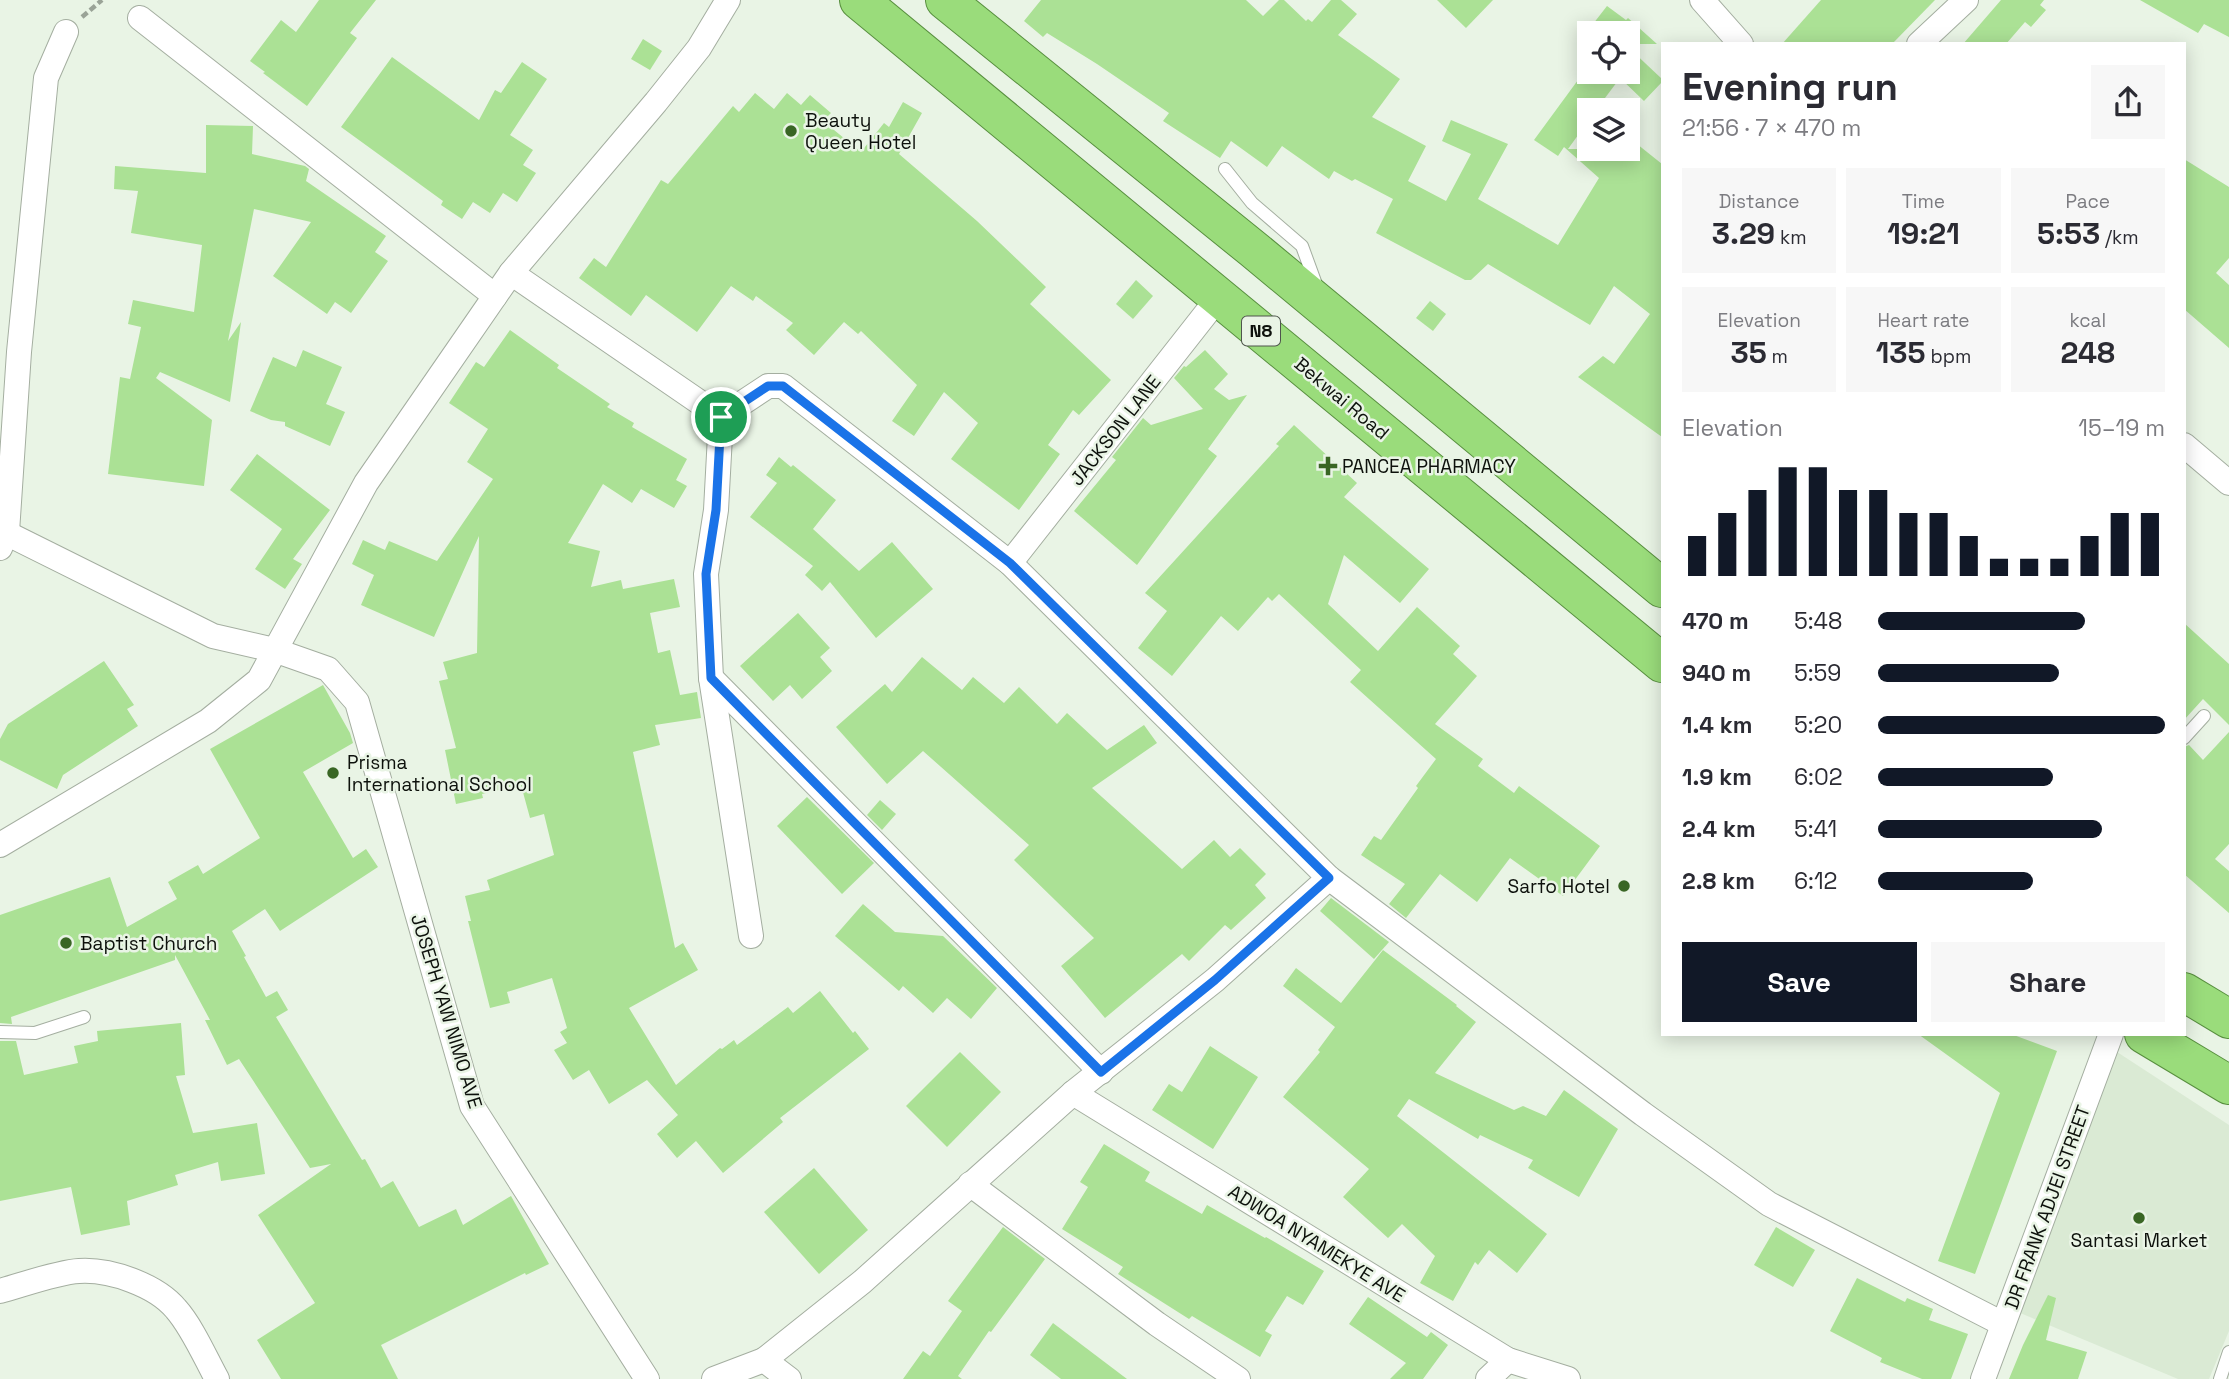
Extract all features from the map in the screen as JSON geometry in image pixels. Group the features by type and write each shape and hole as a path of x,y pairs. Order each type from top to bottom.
{"highway":[{"name":"Bekwai Road","path":"859,0 1661,662"},
{"path":"944,0 1661,587"},
{"path":"2186,993 2229,1018"},
{"path":"2147,1036 2229,1085"}],"street":[{"path":"0,845 208,721 259,680 366,483 512,272 699,48 728,0"},
{"path":"1702,0 1739,42"},
{"path":"1921,42 1966,0"},
{"path":"140,18 495,296"},
{"path":"2,537 46,78 66,32"},
{"path":"512,272 721,417"},
{"name":"JACKSON LANE","path":"1010,563 1220,297"},
{"path":"721,417 768,386 783,386 1010,563 1329,878 1643,1114 1769,1204 2003,1325"},
{"path":"721,417 716,510 706,574 711,678 751,936"},
{"path":"2186,447 2229,483"},
{"name":"JOSEPH YAW NIMO AVE","path":"2,537 213,636 274,650 328,670 358,702 472,1106 647,1379"},
{"path":"711,678 1101,1072"},
{"path":"714,1379 764,1360 862,1282 1073,1093 1215,980 1329,878"},
{"name":"DR FRANK ADJEI STREET","path":"1983,1379 2110,1036"},
{"name":"ADWOA NYAMEKYE AVE","path":"1073,1093 1508,1360 1568,1379"},
{"path":"970,1184 1157,1324 1238,1379"},
{"path":"0,1291 77,1270 99,1271 148,1286 166,1297 179,1312 217,1379"},
{"path":"764,1360 789,1379"},
{"path":"1488,1379 1508,1360"}],"lane":[{"path":"1225,169 1252,203 1302,246 1325,310"},
{"path":"2186,736 2204,716"},
{"path":"0,1032 35,1034 84,1017"},
{"path":"2220,1379 2229,1352"}],"shaded area":[{"name":"Santasi Market","path":"2114,1050 2229,1125 2229,1331 2209,1379 2178,1379 2013,1310"}],"building":[{"path":"319,0 376,0 350,33 357,38 307,106 250,61 281,20 296,32"},
{"path":"1041,0 1246,0 1263,16 1279,0 1284,0 1306,21 1308,19 1312,22 1331,0 1341,0 1357,14 1338,35 1400,79 1372,117 1426,146 1408,181 1446,201 1471,154 1442,141 1451,120 1508,144 1478,199 1558,245 1599,178 1580,161 1640,161 1640,146 1661,163 1661,436 1578,377 1603,356 1614,364 1650,314 1614,286 1590,325 1488,264 1471,280 1465,280 1376,233 1393,199 1334,171 1329,179 1282,146 1267,167 1231,141 1220,158 1163,121 1169,113 1047,33 1043,37 1024,21"},
{"path":"1437,0 1493,0 1466,28"},
{"path":"1821,0 1935,0 1894,42 1784,42"},
{"path":"2001,0 2044,0 2040,5 2046,10 2031,27 2025,22 2008,42 1965,42"},
{"path":"2140,0 2229,0 2229,37 2204,24 2198,33"},
{"path":"1607,6 1631,21 1595,21"},
{"path":"1640,29 1657,44 1640,44"},
{"path":"643,39 662,51 650,70 631,59"},
{"path":"392,57 479,120 495,90 501,93 522,62 547,79 510,135 533,150 523,165 536,173 517,202 503,193 490,213 473,202 462,219 441,205 443,201 341,127"},
{"path":"1640,58 1661,78 1661,83 1644,101 1626,84 1640,84"},
{"path":"1577,81 1577,84 1616,84 1605,98 1577,98 1577,137 1568,149 1577,149 1577,159 1564,147 1558,156 1534,140"},
{"path":"755,93 774,109 787,93 801,105 810,95 831,113 823,121 861,152 884,123 889,127 903,102 922,113 899,154 977,221 1046,287 1030,304 1111,380 1079,415 1073,410 1048,445 1060,454 1019,510 951,459 978,423 944,392 914,436 892,421 917,385 861,331 858,334 844,322 814,355 786,330 793,323 756,296 753,301 731,286 697,332 646,295 631,316 579,278 594,258 606,267 661,180 668,184 733,106 739,112"},
{"path":"206,125 253,126 252,154 309,169 306,181 386,236 375,252 388,261 351,313 335,302 327,314 273,276 311,222 254,209 228,341 241,322 230,402 160,372 156,378 212,420 204,486 108,474 120,377 130,379 141,327 128,324 133,300 194,312 202,245 131,233 138,191 114,189 115,166 206,173"},
{"path":"2186,160 2229,187 2229,258 2216,273 2229,285 2229,348 2186,311"},
{"path":"1136,280 1153,296 1133,319 1116,304"},
{"path":"1430,301 1446,314 1433,331 1416,318"},
{"path":"510,330 559,365 557,368 610,404 607,407 634,423 632,427 687,459 676,480 687,486 674,508 641,489 632,503 603,484 568,543 600,551 591,587 621,580 623,589 674,579 680,607 650,613 658,653 670,650 680,695 697,692 701,718 655,725 660,745 633,752 675,948 683,943 698,970 629,1008 676,1085 720,1048 734,1040 737,1045 788,1007 793,1013 820,991 869,1049 780,1118 783,1122 723,1173 696,1141 677,1158 657,1134 678,1115 647,1080 609,1104 589,1070 573,1080 554,1050 567,1043 560,1032 567,1028 552,978 507,992 510,1003 490,1008 468,921 471,921 465,896 490,890 487,880 554,855 544,814 530,818 521,785 482,794 483,798 456,804 445,750 456,748 439,681 448,679 443,662 477,653 479,536 434,637 361,605 374,575 352,564 363,540 385,550 389,541 437,561 493,479 467,462 488,429 449,403 476,362 484,367"},
{"path":"303,350 342,367 326,404 345,412 330,446 285,426 285,422 271,420 250,411 273,357 296,367"},
{"path":"1205,350 1228,374 1214,389 1229,400 1247,395 1208,449 1217,456 1137,565 1074,511 1116,460 1112,457 1143,418 1151,425 1203,409 1174,378 1184,366"},
{"path":"1294,425 1357,483 1344,497 1429,569 1400,603 1344,555 1328,604 1378,651 1417,607 1460,646 1453,654 1477,676 1435,724 1483,759 1478,766 1514,793 1519,786 1600,846 1563,896 1510,858 1477,902 1440,874 1406,918 1389,904 1405,884 1361,855 1374,836 1381,840 1436,759 1350,682 1361,670 1279,594 1272,601 1268,597 1238,631 1221,616 1172,676 1138,648 1167,611 1145,593 1279,446 1276,444"},
{"path":"257,454 330,510 293,559 302,564 285,589 255,569 282,529 230,490"},
{"path":"779,457 836,500 813,529 859,571 892,542 933,589 876,638 830,582 822,591 805,575 813,566 750,517 777,483 766,475"},
{"path":"798,613 830,648 820,657 832,671 802,699 790,685 773,701 740,666"},
{"path":"2186,625 2229,664 2229,725 2203,699 2186,718"},
{"path":"922,657 962,690 973,677 1004,703 1019,687 1057,724 1067,713 1107,750 1144,725 1157,743 1092,788 1182,869 1214,840 1230,857 1240,848 1266,874 1255,885 1266,898 1231,930 1225,925 1189,961 1182,954 1105,1018 1061,966 1094,938 1014,860 1029,845 923,751 887,784 836,727 885,684 892,692"},
{"path":"104,661 134,705 127,709 138,726 63,775 57,789 0,760 0,739 8,724"},
{"path":"323,685 353,743 303,772 353,858 366,849 378,867 280,931 265,909 232,931 266,997 277,991 288,1010 276,1017 381,1188 393,1181 419,1227 456,1209 463,1225 511,1196 549,1264 526,1275 525,1273 381,1345 398,1379 281,1379 257,1340 315,1303 258,1215 331,1164 310,1168 239,1059 227,1065 205,1020 210,1020 175,955 175,960 11,1017 12,1024 0,1023 0,915 110,877 127,927 177,899 168,882 198,865 203,874 260,838 210,749"},
{"path":"2229,732 2229,844 2215,859 2229,871 2229,913 2186,876 2186,746 2189,745 2203,760"},
{"path":"807,797 874,863 842,894 777,826"},
{"path":"880,800 896,814 882,830 867,815"},
{"path":"1331,898 1389,942 1374,959 1320,911"},
{"path":"863,904 895,932 943,936 997,988 971,1019 947,998 933,1013 903,986 899,991 835,936"},
{"path":"1383,950 1476,1022 1435,1073 1514,1110 1523,1106 1546,1116 1564,1090 1618,1129 1579,1197 1528,1168 1533,1160 1480,1135 1478,1139 1409,1099 1397,1116 1547,1234 1517,1273 1489,1250 1478,1265 1475,1262 1453,1301 1420,1283 1435,1256 1402,1224 1388,1238 1343,1197 1369,1169 1283,1097 1320,1052 1318,1050 1335,1027 1283,986 1296,968 1341,1003"},
{"path":"181,1023 185,1075 176,1076 193,1133 257,1123 265,1174 221,1181 218,1162 175,1175 178,1185 127,1201 130,1225 81,1235 71,1187 0,1201 0,1041 16,1041 24,1075 78,1063 74,1046 98,1041 97,1031"},
{"path":"1921,1036 2016,1036 2057,1051 1975,1274 1938,1261 2000,1093"},
{"path":"1210,1046 1258,1077 1213,1149 1152,1110 1169,1084 1182,1092"},
{"path":"960,1052 1001,1092 947,1147 906,1106"},
{"path":"1104,1144 1150,1172 1145,1181 1202,1214 1207,1205 1324,1271 1303,1305 1287,1296 1265,1331 1272,1335 1260,1357 1192,1316 1189,1319 1118,1274 1123,1267 1062,1229 1088,1187 1080,1182"},
{"path":"814,1168 868,1230 819,1274 764,1212"},
{"path":"1003,1227 1045,1259 991,1332 989,1331 958,1376 962,1379 903,1379 923,1351 930,1356 962,1311 948,1301"},
{"path":"1776,1227 1815,1250 1793,1287 1754,1265"},
{"path":"1857,1278 1905,1302 1907,1298 1933,1309 1929,1320 1968,1334 1951,1379 1922,1379 1880,1362 1882,1358 1830,1331"},
{"path":"2048,1295 2056,1298 2046,1340 2087,1352 2078,1379 2009,1379 2023,1345"},
{"path":"1368,1297 1427,1337 1431,1332 1448,1345 1423,1379 1390,1379 1406,1363 1349,1324"},
{"path":"1053,1323 1127,1379 1061,1379 1030,1355"}],"place":[{"name":"Beauty Queen Hotel","path":"791,131"},
{"name":"PANCEA PHARMACY","path":"1328,466"},
{"name":"Prisma International School","path":"333,773"},
{"name":"Sarfo Hotel","path":"1624,886"},
{"name":"Baptist Church","path":"66,943"},
{"name":"Santasi Market","path":"2139,1218"}],"route":[{"path":"768,386 783,386 1010,563 1329,878 1215,980 1101,1072 711,678 706,574 716,510 721,417 768,386"}]}
